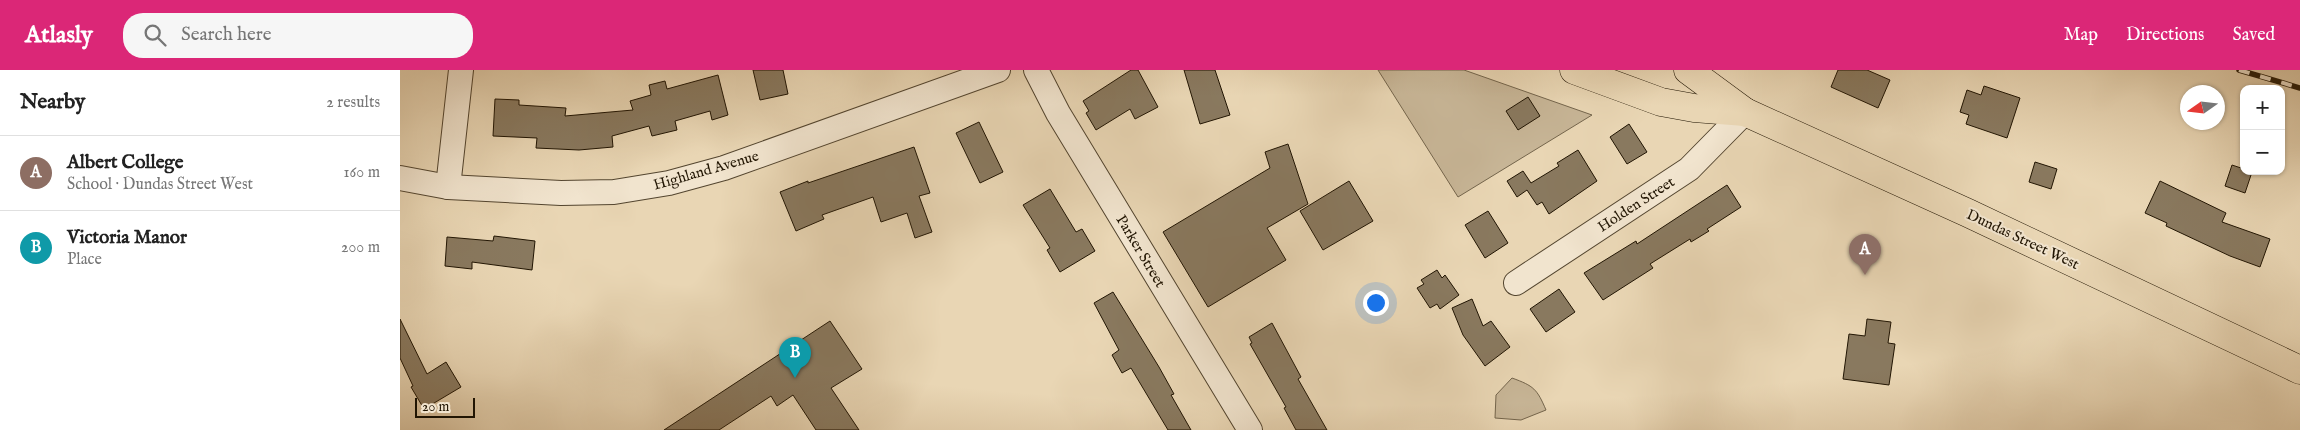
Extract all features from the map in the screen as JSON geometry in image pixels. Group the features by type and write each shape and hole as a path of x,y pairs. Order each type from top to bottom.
{"main road":[{"name":"Dundas Street West","path":"1574,70 1661,102 1694,108 1745,112"},
{"name":"Dundas Street West","path":"1688,70 1745,112 1968,213 2300,370"}],"street":[{"path":"448,187 460,70"},
{"name":"Highland Avenue","path":"400,178 448,187 570,193 614,192 669,183 724,168 998,70"},
{"name":"Parker Street","path":"1036,70 1058,113 1250,430"},
{"name":"Holden Street","path":"1516,283 1689,169 1745,112"}],"shaded area":[{"path":"1378,70 1464,70 1592,115 1458,197"},
{"path":"1512,378 1534,389 1546,410 1521,420 1495,418 1496,395"}],"building":[{"path":"753,70 783,70 788,94 760,100"},
{"path":"1131,70 1138,70 1158,107 1135,119 1130,109 1096,130 1086,113 1089,111 1083,101"},
{"path":"1184,70 1215,70 1230,115 1200,124"},
{"path":"1838,70 1867,70 1890,80 1878,108 1831,87"},
{"path":"718,75 728,115 712,120 710,111 675,121 677,130 652,136 649,126 612,136 613,147 579,150 536,148 537,138 493,136 495,99 519,100 519,105 566,108 565,116 633,110 630,101 651,95 649,85 665,81 667,89"},
{"path":"1984,86 2020,98 2007,138 1966,124 1969,115 1960,112 1967,90 1981,95"},
{"path":"1528,97 1540,116 1518,130 1506,111"},
{"path":"979,122 1003,172 980,183 956,133"},
{"path":"1629,124 1647,152 1627,164 1610,137"},
{"path":"1288,144 1308,204 1267,228 1286,260 1208,307 1163,232 1270,168 1265,152"},
{"path":"914,147 930,193 919,196 932,232 915,238 907,213 881,222 873,197 822,215 824,219 796,231 780,192 808,181 808,183"},
{"path":"1578,150 1597,181 1549,214 1542,202 1537,205 1527,190 1517,197 1507,181 1523,171 1531,183 1559,166 1557,163"},
{"path":"2035,162 2057,169 2051,189 2029,182"},
{"path":"2232,165 2240,168 2240,175 2251,175 2245,193 2225,186"},
{"path":"1349,181 1373,221 1323,250 1300,211"},
{"path":"2160,181 2226,213 2222,222 2270,239 2260,267 2230,256 2166,226 2167,223 2145,213"},
{"path":"1727,185 1741,207 1707,229 1709,231 1691,242 1690,239 1650,264 1653,268 1603,300 1584,273 1636,241 1637,244"},
{"path":"1050,189 1076,232 1082,229 1095,251 1060,272 1047,250 1050,248 1023,205"},
{"path":"1488,211 1508,243 1485,258 1465,225"},
{"path":"494,236 535,241 532,270 472,262 472,269 445,266 447,237 493,241"},
{"path":"1437,270 1442,278 1445,275 1459,295 1440,309 1437,304 1430,308 1417,288 1424,284 1421,280"},
{"path":"1559,289 1575,312 1546,332 1530,309"},
{"path":"1113,292 1159,367 1174,394 1171,395 1191,430 1168,430 1131,368 1122,373 1112,355 1119,350 1094,303"},
{"path":"1472,299 1483,326 1491,321 1510,347 1485,366 1463,335 1452,308"},
{"path":"400,319 427,374 446,362 461,387 424,409 411,387 413,386 400,358"},
{"path":"1867,319 1891,322 1888,343 1895,344 1889,385 1843,379 1849,334 1865,336"},
{"path":"830,321 862,369 831,388 859,430 816,430 793,395 777,406 771,396 719,430 664,430"},
{"path":"1272,323 1301,377 1298,379 1327,430 1296,430 1284,408 1286,407 1250,344 1252,343 1249,337"}],"railway":[{"path":"2239,70 2300,88"}],"place":[{"name":"Albert College","path":"1865,275"},
{"name":"Victoria Manor","path":"795,378"}]}
